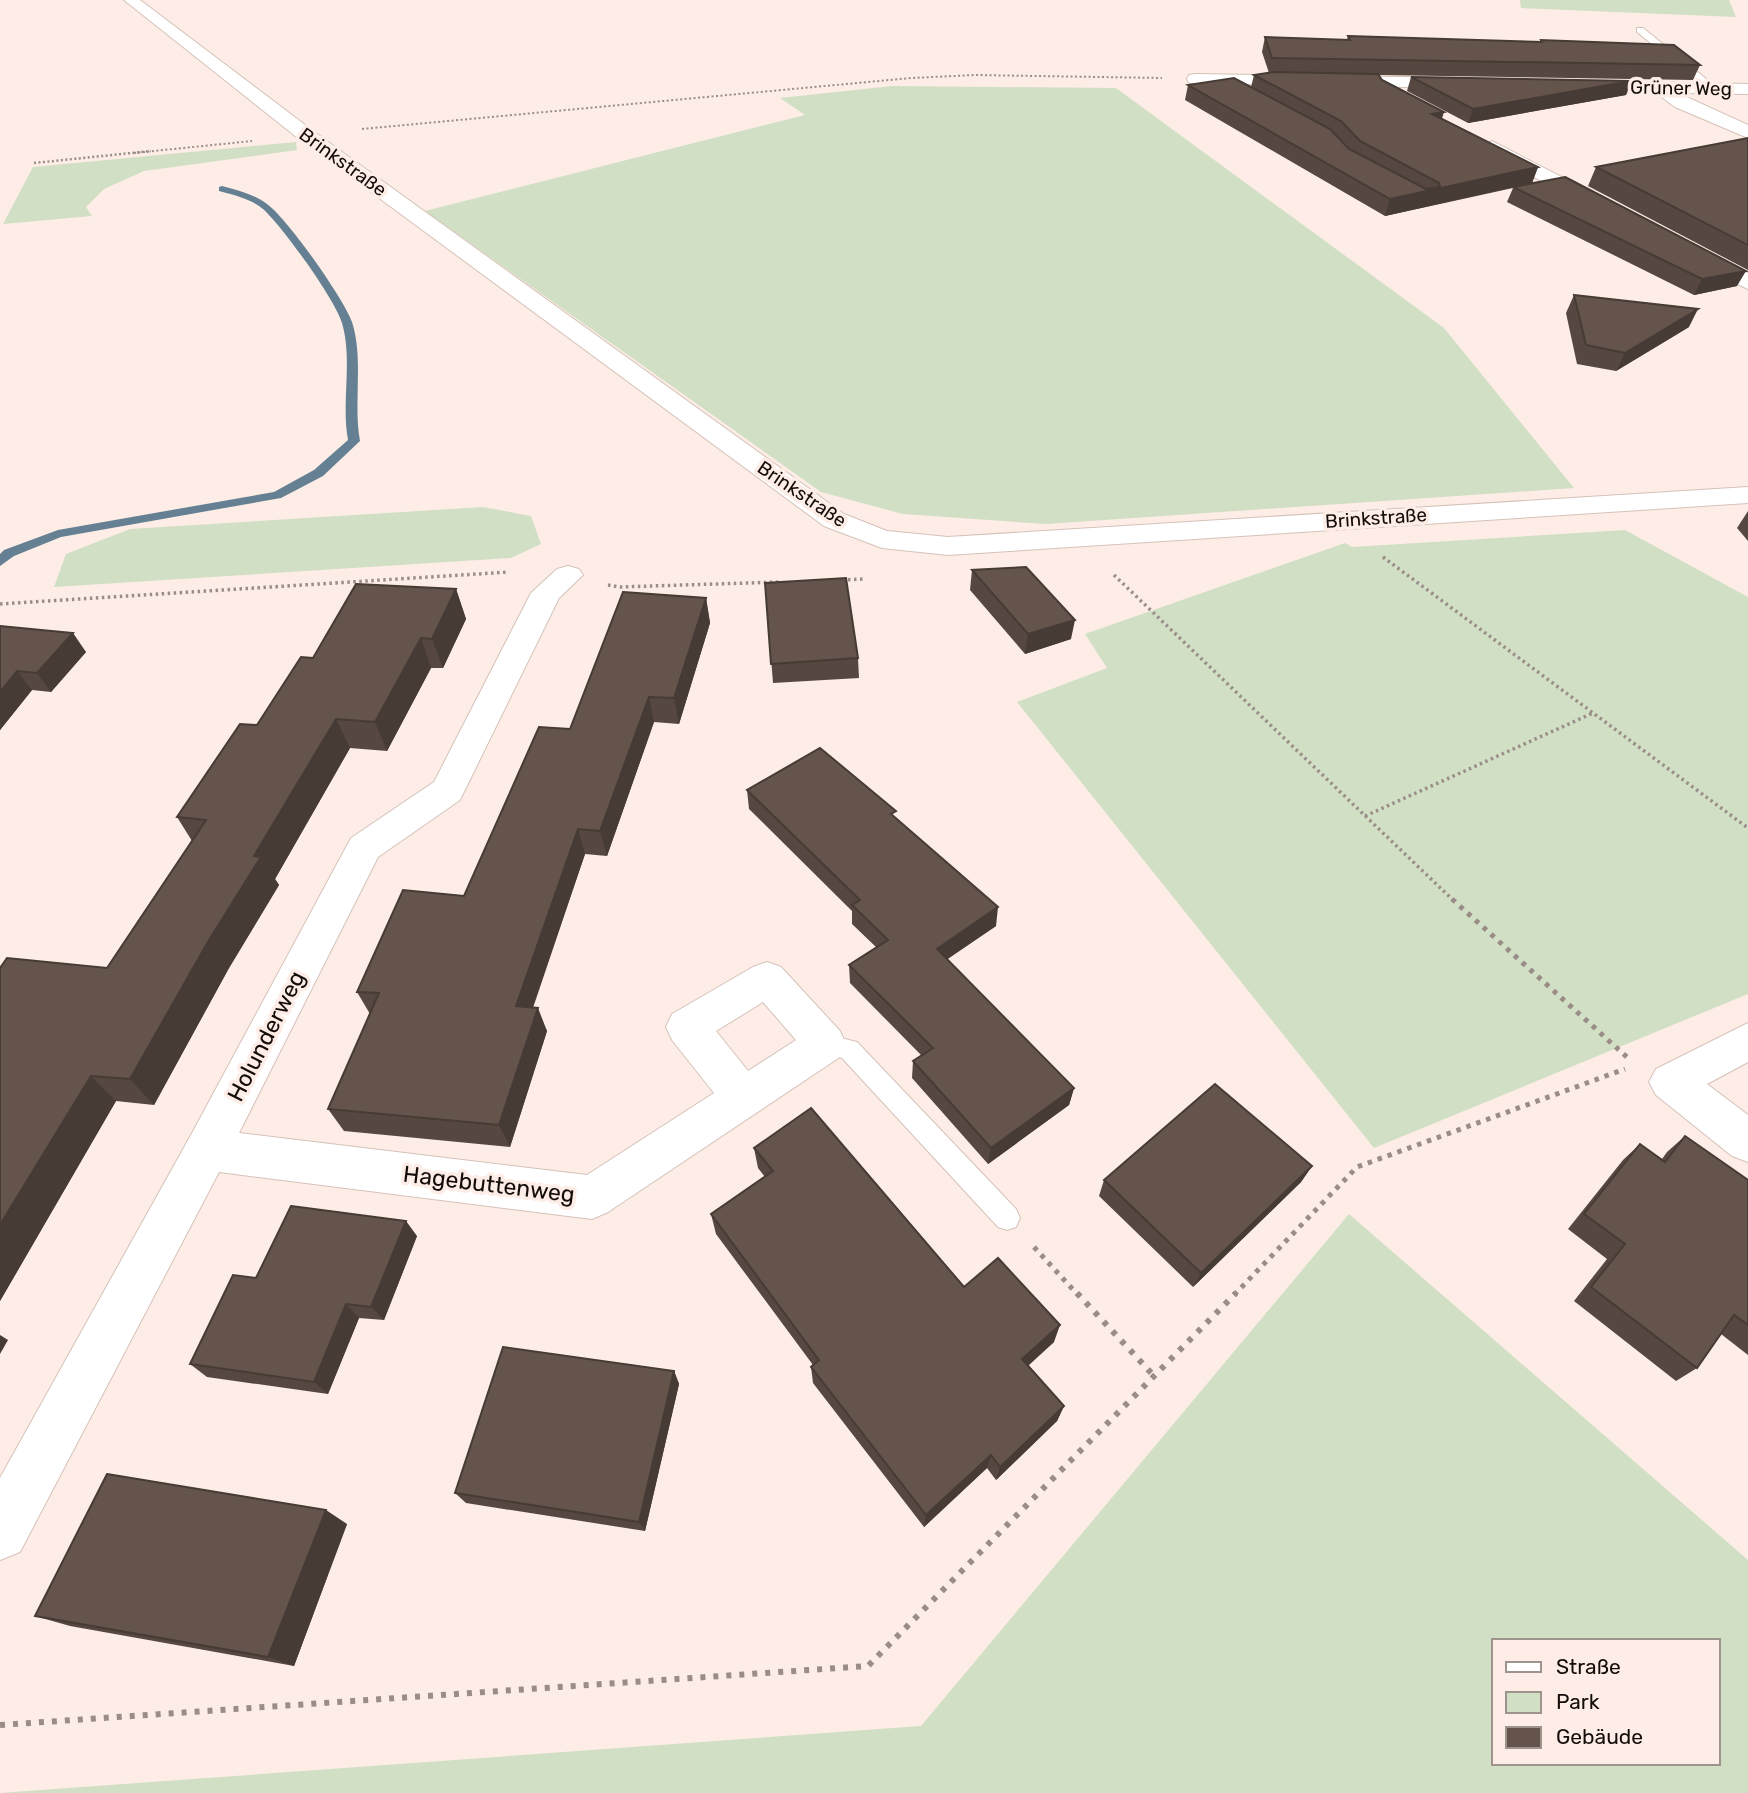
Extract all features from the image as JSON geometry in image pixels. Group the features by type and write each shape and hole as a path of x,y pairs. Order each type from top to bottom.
{"street":[{"name":"Brinkstraße","path":"131,0 306,135 834,520 882,540 948,546 1748,495"},
{"path":"1195,79 1485,84"},
{"path":"1378,81 1385,89 1409,102"},
{"name":"Grüner Weg","path":"1552,85 1748,89"},
{"path":"1659,88 1682,103 1748,132"},
{"path":"1479,140 1621,216"},
{"path":"1679,247 1748,282"},
{"name":"Holunderweg","path":"0,1532 207,1150 364,848 447,791 546,593 568,575"},
{"path":"743,1097 687,1027 767,979 824,1044"},
{"path":"1748,1041 1671,1082 1748,1142"},
{"name":"Hagebuttenweg","path":"207,1150 592,1197 824,1044"}],"lane":[{"path":"1640,30 1712,88"},
{"path":"1218,79 1245,94"},
{"path":"824,1044 849,1049 1007,1218"}],"path":[{"path":"34,163 911,78 988,75 1195,79"},
{"path":"1350,520 1369,547 1748,828"},
{"path":"0,1725 868,1666 1155,1377 1357,1167 1636,1065 1473,919 1076,539"},
{"path":"0,604 518,572 568,575 619,587 783,582"},
{"path":"837,580 864,579"},
{"path":"1365,816 1594,713"},
{"path":"1007,1218 1155,1377"}],"green space":[{"path":"1520,0 1729,0 1736,17 1521,8"},
{"path":"892,86 1116,88 1444,328 1574,488 1046,524 903,514 821,492 425,211 805,115 780,98"},
{"path":"296,142 297,150 144,171 104,189 86,207 92,216 3,224 33,167"},
{"path":"483,507 531,516 541,544 511,558 54,587 66,554 130,529"},
{"path":"1625,530 1748,597 1748,994 1374,1148 1017,702 1107,668 1085,634 1345,543 1352,547"},
{"path":"1349,1214 1748,1560 1748,1793 0,1793 921,1726"}],"building":[{"path":"1348,36 1674,45 1700,65 1272,58 1265,37 1350,40"},
{"path":"1273,72 1378,74 1382,80 1444,112 1432,114 1538,167 1390,199 1188,85 1234,78 1330,129 1349,149 1426,189 1440,187 1439,183 1360,141 1341,121 1254,75"},
{"path":"1411,77 1631,81 1473,109"},
{"path":"1748,138 1748,245 1596,167"},
{"path":"1565,177 1746,271 1702,279 1513,187"},
{"path":"1574,295 1698,309 1625,353 1586,345"},
{"path":"1026,567 1075,620 1028,634 972,570"},
{"path":"846,578 858,658 771,664 765,583"},
{"path":"356,584 456,589 432,639 421,638 375,722 336,719 254,856 261,857 209,940 130,1079 91,1076 0,1225 0,968 7,958 107,968 206,820 177,817 240,724 257,725 301,657 313,658"},
{"path":"623,592 706,598 674,698 649,697 600,831 578,829 516,1006 538,1008 499,1125 328,1109 379,993 357,992 403,890 464,896 539,727 570,729"},
{"path":"0,626 73,633 37,673 17,671 0,692"},
{"path":"820,748 896,811 891,814 998,907 937,949 1074,1088 991,1148 913,1061 933,1048 849,965 888,940 852,905 860,900 747,790"},
{"path":"1215,1084 1312,1166 1201,1273 1104,1180"},
{"path":"811,1108 964,1287 998,1258 1060,1325 1022,1359 1064,1406 1000,1467 991,1455 926,1515 811,1367 819,1360 711,1214 773,1171 754,1148"},
{"path":"1685,1136 1748,1180 1748,1325 1734,1315 1697,1368 1591,1287 1625,1244 1584,1214 1640,1144 1665,1162"},
{"path":"291,1206 406,1221 371,1307 346,1304 314,1382 190,1364 233,1275 256,1278"},
{"path":"503,1347 674,1371 639,1522 455,1493"},
{"path":"107,1474 326,1510 268,1657 35,1616"}],"waterway":[{"path":"0,562 9,553 58,534 277,495 319,473 354,441 350,412 350,338 343,314 310,264 267,208 240,194 222,189"}]}
